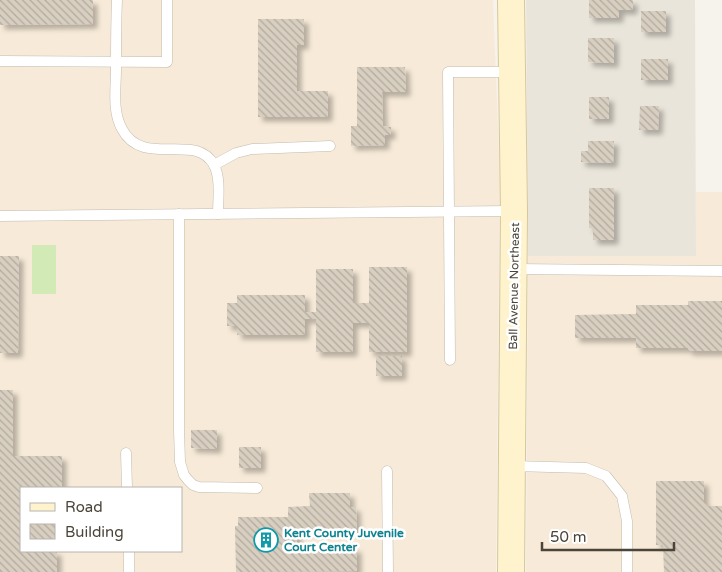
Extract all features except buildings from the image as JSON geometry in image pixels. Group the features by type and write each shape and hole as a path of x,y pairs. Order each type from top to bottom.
{"street":[{"name":"Ball Avenue Northeast","path":"511,572 514,269 512,0"}],"lane":[{"path":"117,0 116,107 120,127 126,136 144,148 191,149 201,152 208,157 214,165 217,175 218,214"},
{"path":"0,60 167,62 167,0"},
{"path":"450,360 448,72 512,72"},
{"path":"214,165 236,153 252,149 330,146"},
{"path":"0,216 514,211"},
{"path":"179,214 179,430 182,469 188,480 193,485 199,487 257,488"},
{"path":"514,269 722,271"},
{"path":"126,453 127,487"},
{"path":"512,466 586,468 606,476 622,496 627,521 627,572"},
{"path":"387,471 388,572"},
{"path":"129,552 129,572"}],"shaded area":[{"path":"0,0 493,0 500,181 496,572 0,572"},
{"path":"526,0 695,0 696,256 528,256"},
{"path":"696,192 722,192 722,572 526,572 528,256 696,256"}],"green space":[{"path":"32,245 56,245 56,294 32,294"}],"place":[{"name":"Kent County Juvenile Court Center","path":"266,540"}]}
